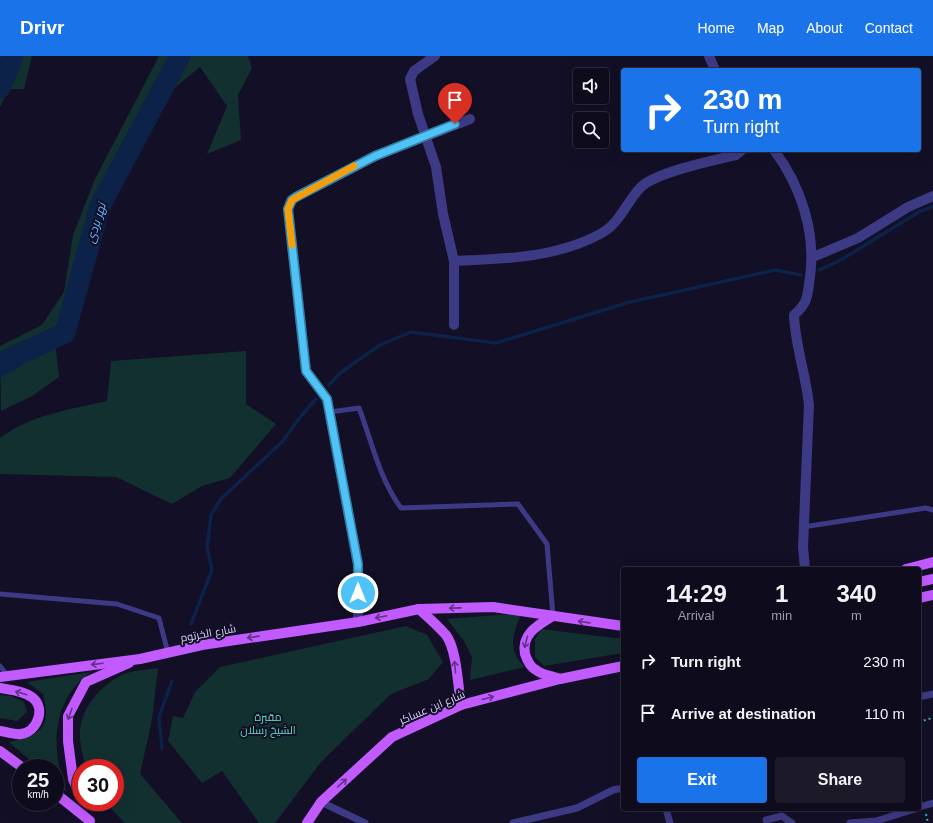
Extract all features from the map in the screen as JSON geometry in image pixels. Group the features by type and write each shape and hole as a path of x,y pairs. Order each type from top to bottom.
{"main road":[{"path":"914,567 933,562"},
{"path":"921,582 933,579"},
{"path":"921,598 933,595"},
{"path":"419,609 493,608 621,626"},
{"path":"419,609 450,642 455,660 461,705"},
{"name":"شارع الخرتوم","path":"4,676 140,659 202,644 358,622 419,609"},
{"path":"553,616 530,633 525,650 528,662 536,671 560,679"},
{"path":"72,772 68,742 68,716 86,682 140,659"},
{"name":"شارع ابن عساكر","path":"307,823 321,802 392,737 461,705 560,679 621,666"},
{"path":"0,688 32,698 36,702 39,713 36,725 27,732 16,734 0,731"},
{"path":"0,751 12,760"},
{"path":"64,800 91,822"},
{"path":"87,811 91,822"}],"street":[{"path":"435,56 414,71 410,79 418,114 436,167 443,214 454,261 454,325"},
{"path":"709,56 715,68"},
{"path":"358,622 358,564 330,412 327,399 306,371 288,209 289,204 296,197 375,156 426,134 470,119"},
{"path":"454,261 521,258 570,246 592,238 603,232 614,222 642,186 685,167 736,155 740,152"},
{"path":"775,152 790,175 799,194 810,231 813,257 808,292 804,306 794,315 796,335 809,405 803,527 805,567"},
{"path":"813,257 858,238 908,206 933,196"},
{"path":"921,697 933,694"},
{"path":"513,823 578,808 613,790 621,788"},
{"path":"321,802 365,823"},
{"path":"921,806 933,803"},
{"path":"667,811 670,823"},
{"path":"850,823 876,821 908,811"},
{"path":"766,820 782,816 792,823"}],"lane":[{"path":"330,412 359,408 370,436 378,465 390,493 401,508 518,504 547,544 553,616"},
{"path":"803,527 926,508 933,510"},
{"path":"0,594 116,604 159,618 168,652"},
{"path":"0,666 4,676"}],"path":[{"path":"921,721 932,718"}],"green space":[{"path":"0,56 32,56 24,89 8,89 0,107"},
{"path":"159,56 248,56 252,68 238,95 241,140 207,154 227,106 200,67 167,94 147,136 112,195 97,251 65,320 56,350 59,377 32,396 1,411 0,346 42,325 64,292 73,235 95,179"},
{"path":"246,351 246,404 276,424 230,478 202,486 172,504 116,477 0,474 0,438 12,430 38,418 65,410 107,401 111,361"},
{"path":"521,613 513,641 515,654 525,667 470,680 472,657 464,641 447,619"},
{"name":"مقبرة الشيخ رسلان","path":"406,626 427,635 443,662 429,679 391,694 321,762 275,823 259,823 222,771 202,783 168,741 173,716 183,718 195,692 220,667"},
{"path":"541,629 621,639 621,653 544,666 535,657 535,639"},
{"path":"158,668 152,720 140,774 182,823 125,823 114,811 124,811 124,759 84,759 80,732 82,720 93,699 98,692 117,677 136,671"},
{"path":"91,672 78,683 68,697 61,711 58,726 58,759 29,759 9,742 36,733 45,722 46,715 43,694 27,682"},
{"path":"0,695 11,696 24,702 27,712 17,721 0,718"},
{"path":"64,782 67,792 64,790"}],"water":[{"path":"48,341 16,369 0,378 0,363"}],"waterway":[{"name":"نهر بردى","path":"0,88 13,56"},
{"name":"نهر بردى","path":"0,363 65,333 100,206 180,56"},
{"path":"819,270 839,261 919,212 933,206"},
{"path":"329,385 340,373 380,345 411,332 496,343 630,302 775,270 801,275"},
{"path":"191,624 212,570 207,547 211,515 221,499 283,441 301,416 316,399"},
{"path":"162,748 159,717 172,681"}],"slow traffic":[{"path":"292,245 288,209 292,200 354,166"}],"route":[{"path":"358,593 358,564 327,399 306,371 288,209 289,204 296,197 375,156 426,134 455,124"}]}
